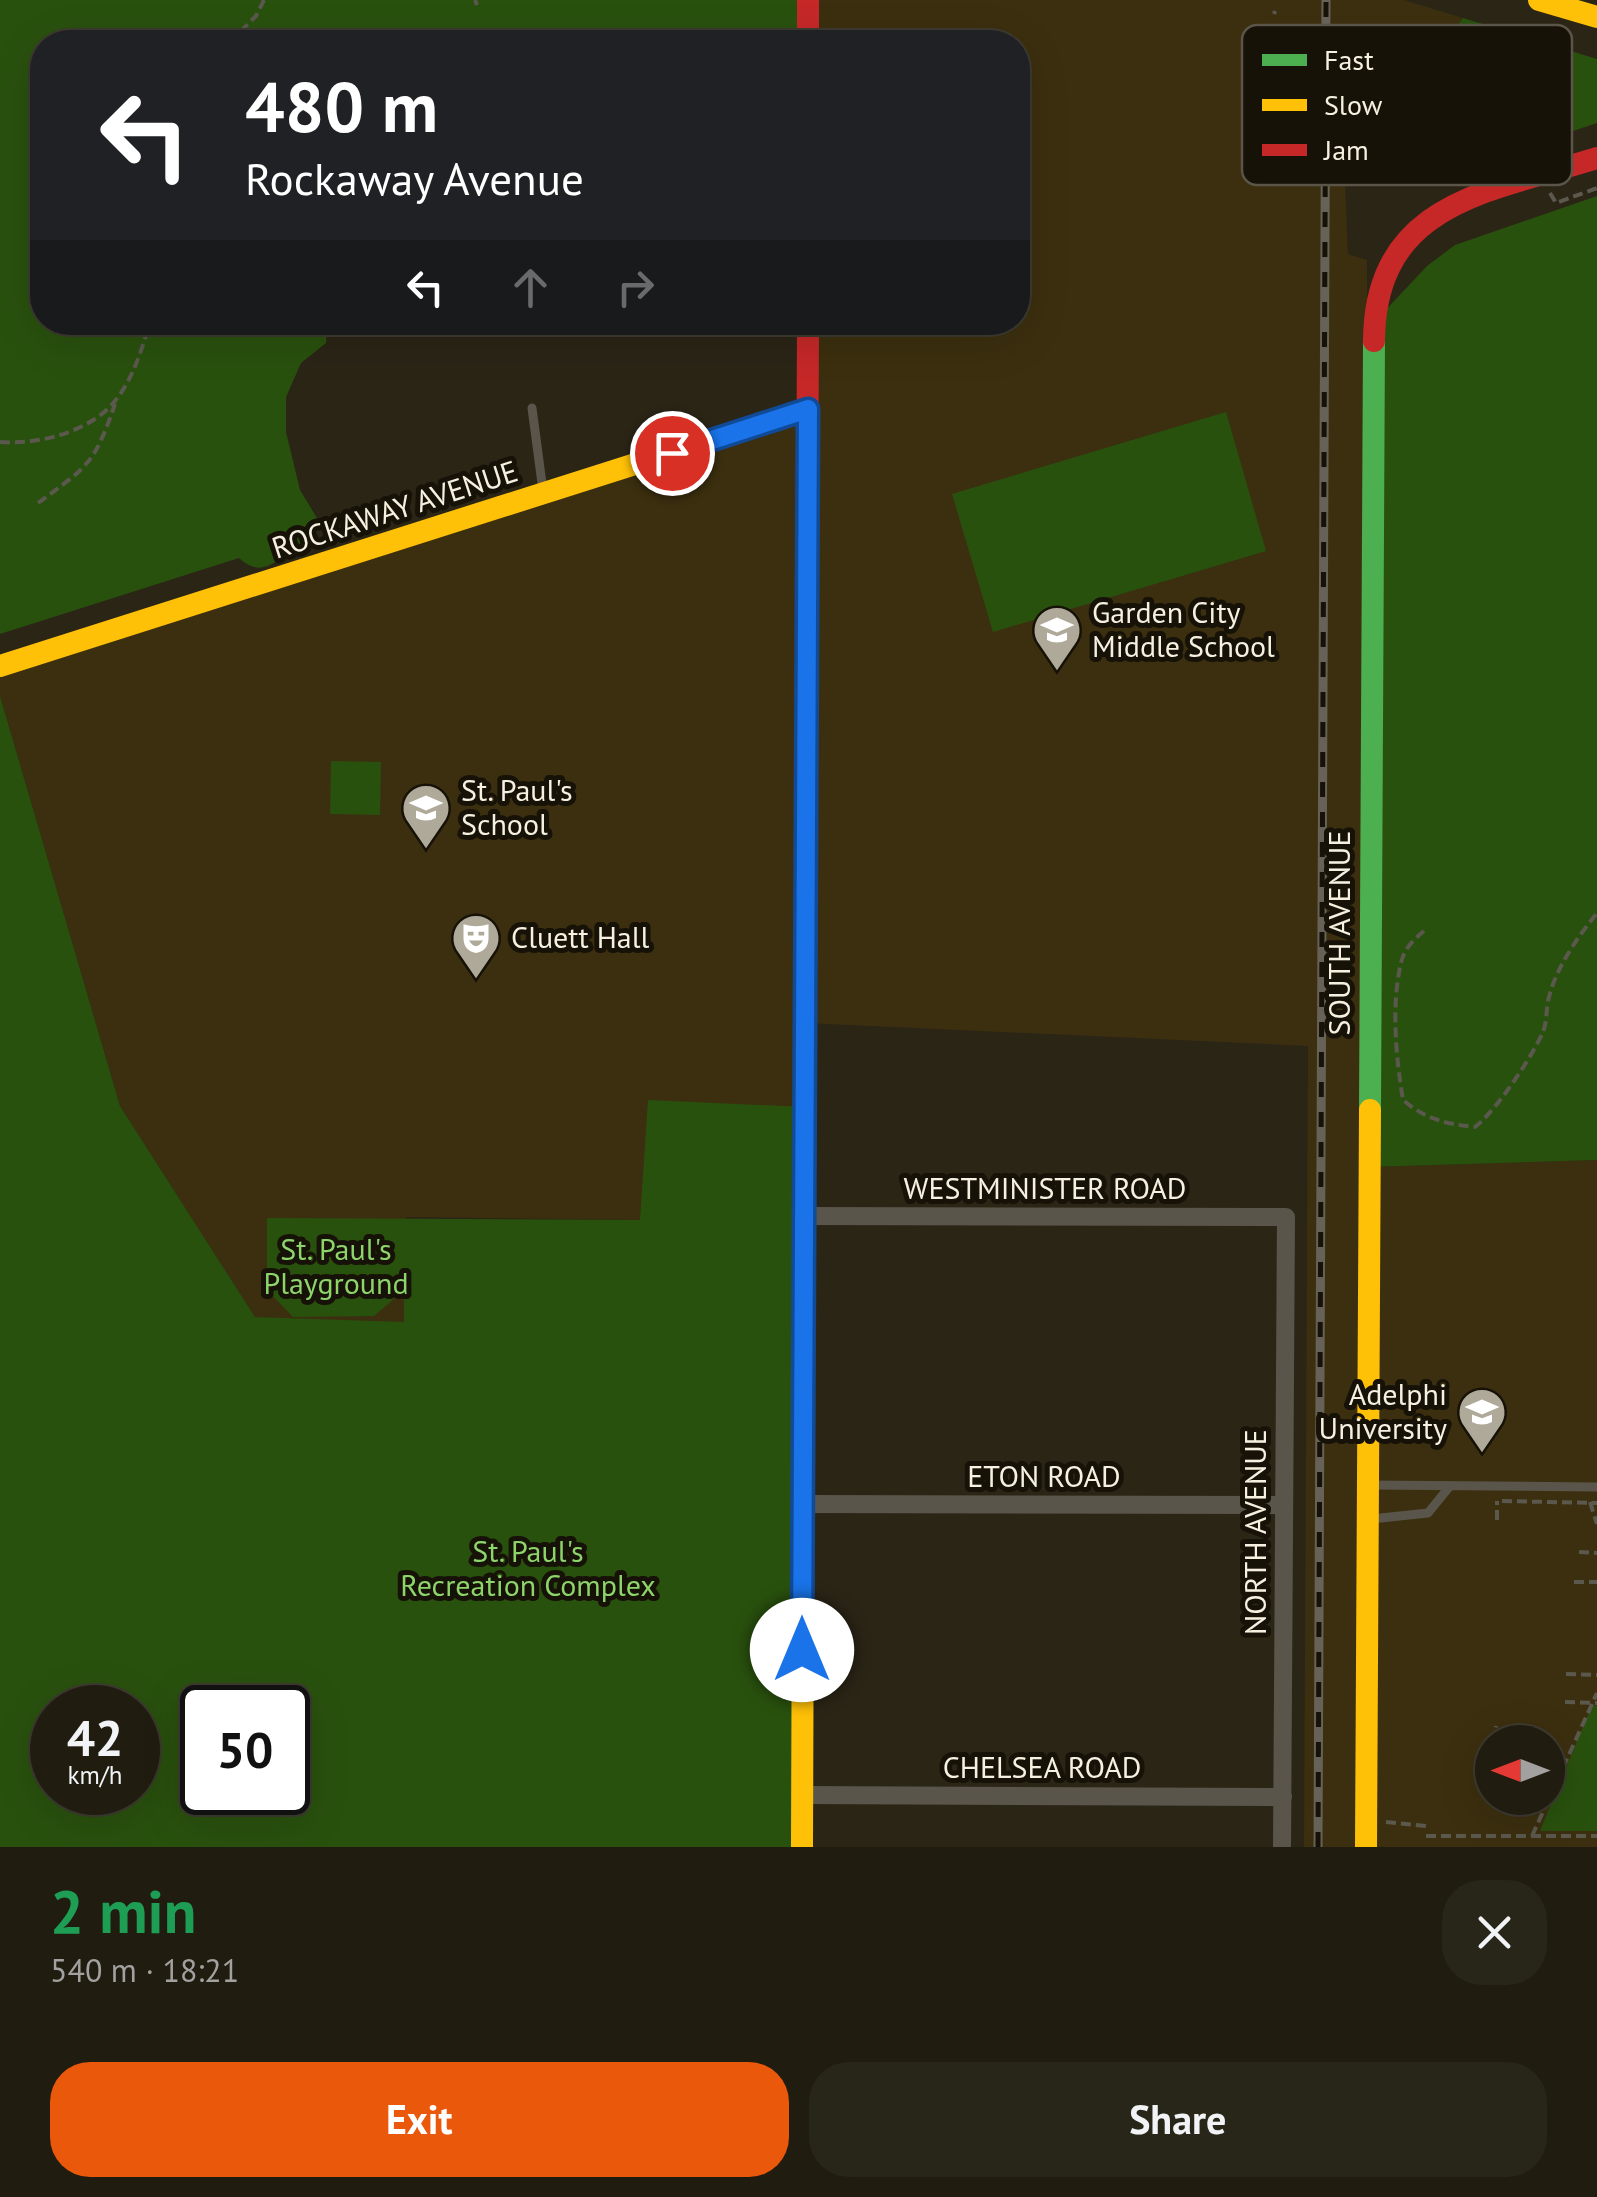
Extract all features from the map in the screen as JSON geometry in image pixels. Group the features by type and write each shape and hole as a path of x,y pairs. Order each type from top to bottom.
{"main road":[{"path":"808,0 808,30"},
{"path":"1539,0 1597,17"},
{"name":"SOUTH AVENUE","path":"1572,166 1597,158"},
{"name":"SOUTH AVENUE","path":"1366,1847 1374,309 1378,283 1394,251 1422,221 1463,200 1511,185"},
{"path":"802,1847 808,335"},
{"name":"ROCKAWAY AVENUE","path":"0,666 808,409"}],"street":[{"name":"WESTMINISTER ROAD","path":"804,1216 1286,1217"},
{"name":"NORTH AVENUE","path":"1282,1847 1286,1217"},
{"name":"ETON ROAD","path":"803,1504 1284,1506"},
{"name":"CHELSEA ROAD","path":"802,1795 1283,1796"}],"lane":[{"path":"532,408 543,494"},
{"path":"1368,1486 1597,1487"},
{"path":"1368,1520 1428,1513 1450,1486"}],"path":[{"path":"242,30 256,16 264,0"},
{"path":"1552,202 1597,188"},
{"path":"38,503 88,465 100,447 146,335"},
{"path":"0,442 30,442 64,434 106,410 117,399"},
{"path":"1424,931 1409,944 1400,962 1398,1026 1403,1100 1421,1116 1475,1127 1490,1116 1536,1044 1557,977 1571,948 1597,912"},
{"path":"1482,1501 1594,1502 1597,1524"},
{"path":"1496,1520 1497,1501"},
{"path":"1579,1552 1597,1553"},
{"path":"1597,1573 1593,1582 1597,1594"},
{"path":"1574,1582 1593,1582"},
{"path":"1566,1674 1597,1675"},
{"path":"1532,1836 1597,1692"},
{"path":"1565,1702 1595,1702"},
{"path":"1386,1822 1426,1826"},
{"path":"1426,1836 1597,1836"}],"shaded area":[{"path":"808,0 1404,0 1463,18 1458,25 1242,25 1242,185 1345,185 1348,254 1367,260 1370,1167 1597,1160 1597,1847 1304,1847 1308,1046 806,1023 806,1107 641,1220 406,1217 404,1323 255,1317 120,1106 0,696 0,666 807,410 807,335 1030,335 1030,30 808,30"}],"green space":[{"path":"0,0 808,0 808,30 30,30 30,335 326,335 326,343 301,363 286,397 286,432 300,490 320,523 313,544 291,550 265,567 253,567 239,558 0,634"},
{"path":"1463,18 1486,25 1458,25"},
{"path":"1572,51 1597,59 1597,123 1572,131"},
{"path":"1597,196 1597,1160 1369,1167 1381,315 1427,266 1455,245"},
{"path":"1226,412 1266,551 993,632 952,494"},
{"name":"St. Paul's Recreation Complex","path":"0,696 120,1106 255,1317 404,1322 404,1290 374,1316 293,1317 267,1290 267,1218 640,1220 648,1100 806,1107 802,1847 0,1847"},
{"path":"331,761 381,762 380,815 330,814"},
{"path":"1592,1705 1597,1706 1597,1831 1540,1831 1547,1815 1565,1815 1565,1770"}],"railway":[{"path":"1326,0 1326,25"},
{"path":"1318,1847 1325,185"}],"traffic: fast":[{"path":"1370,1110 1374,341"}],"traffic: slow":[{"path":"1539,0 1597,17"},
{"path":"0,666 808,409"},
{"path":"1366,1847 1370,1110"},
{"path":"802,1847 804,1270"}],"traffic: jam":[{"path":"808,0 808,30"},
{"path":"1572,165 1597,158"},
{"path":"1374,341 1379,295 1394,259 1417,231 1445,210 1505,185"},
{"path":"804,1270 808,335"}],"place":[{"name":"Garden City Middle School","path":"1057,672"},
{"name":"St. Paul's School","path":"426,850"},
{"name":"Cluett Hall","path":"476,980"},
{"name":"Adelphi University","path":"1482,1454"}],"route":[{"path":"672,453 808,409 802,1650"}],"park label":[{"name":"St. Paul's Playground","path":"336,1267"}]}
